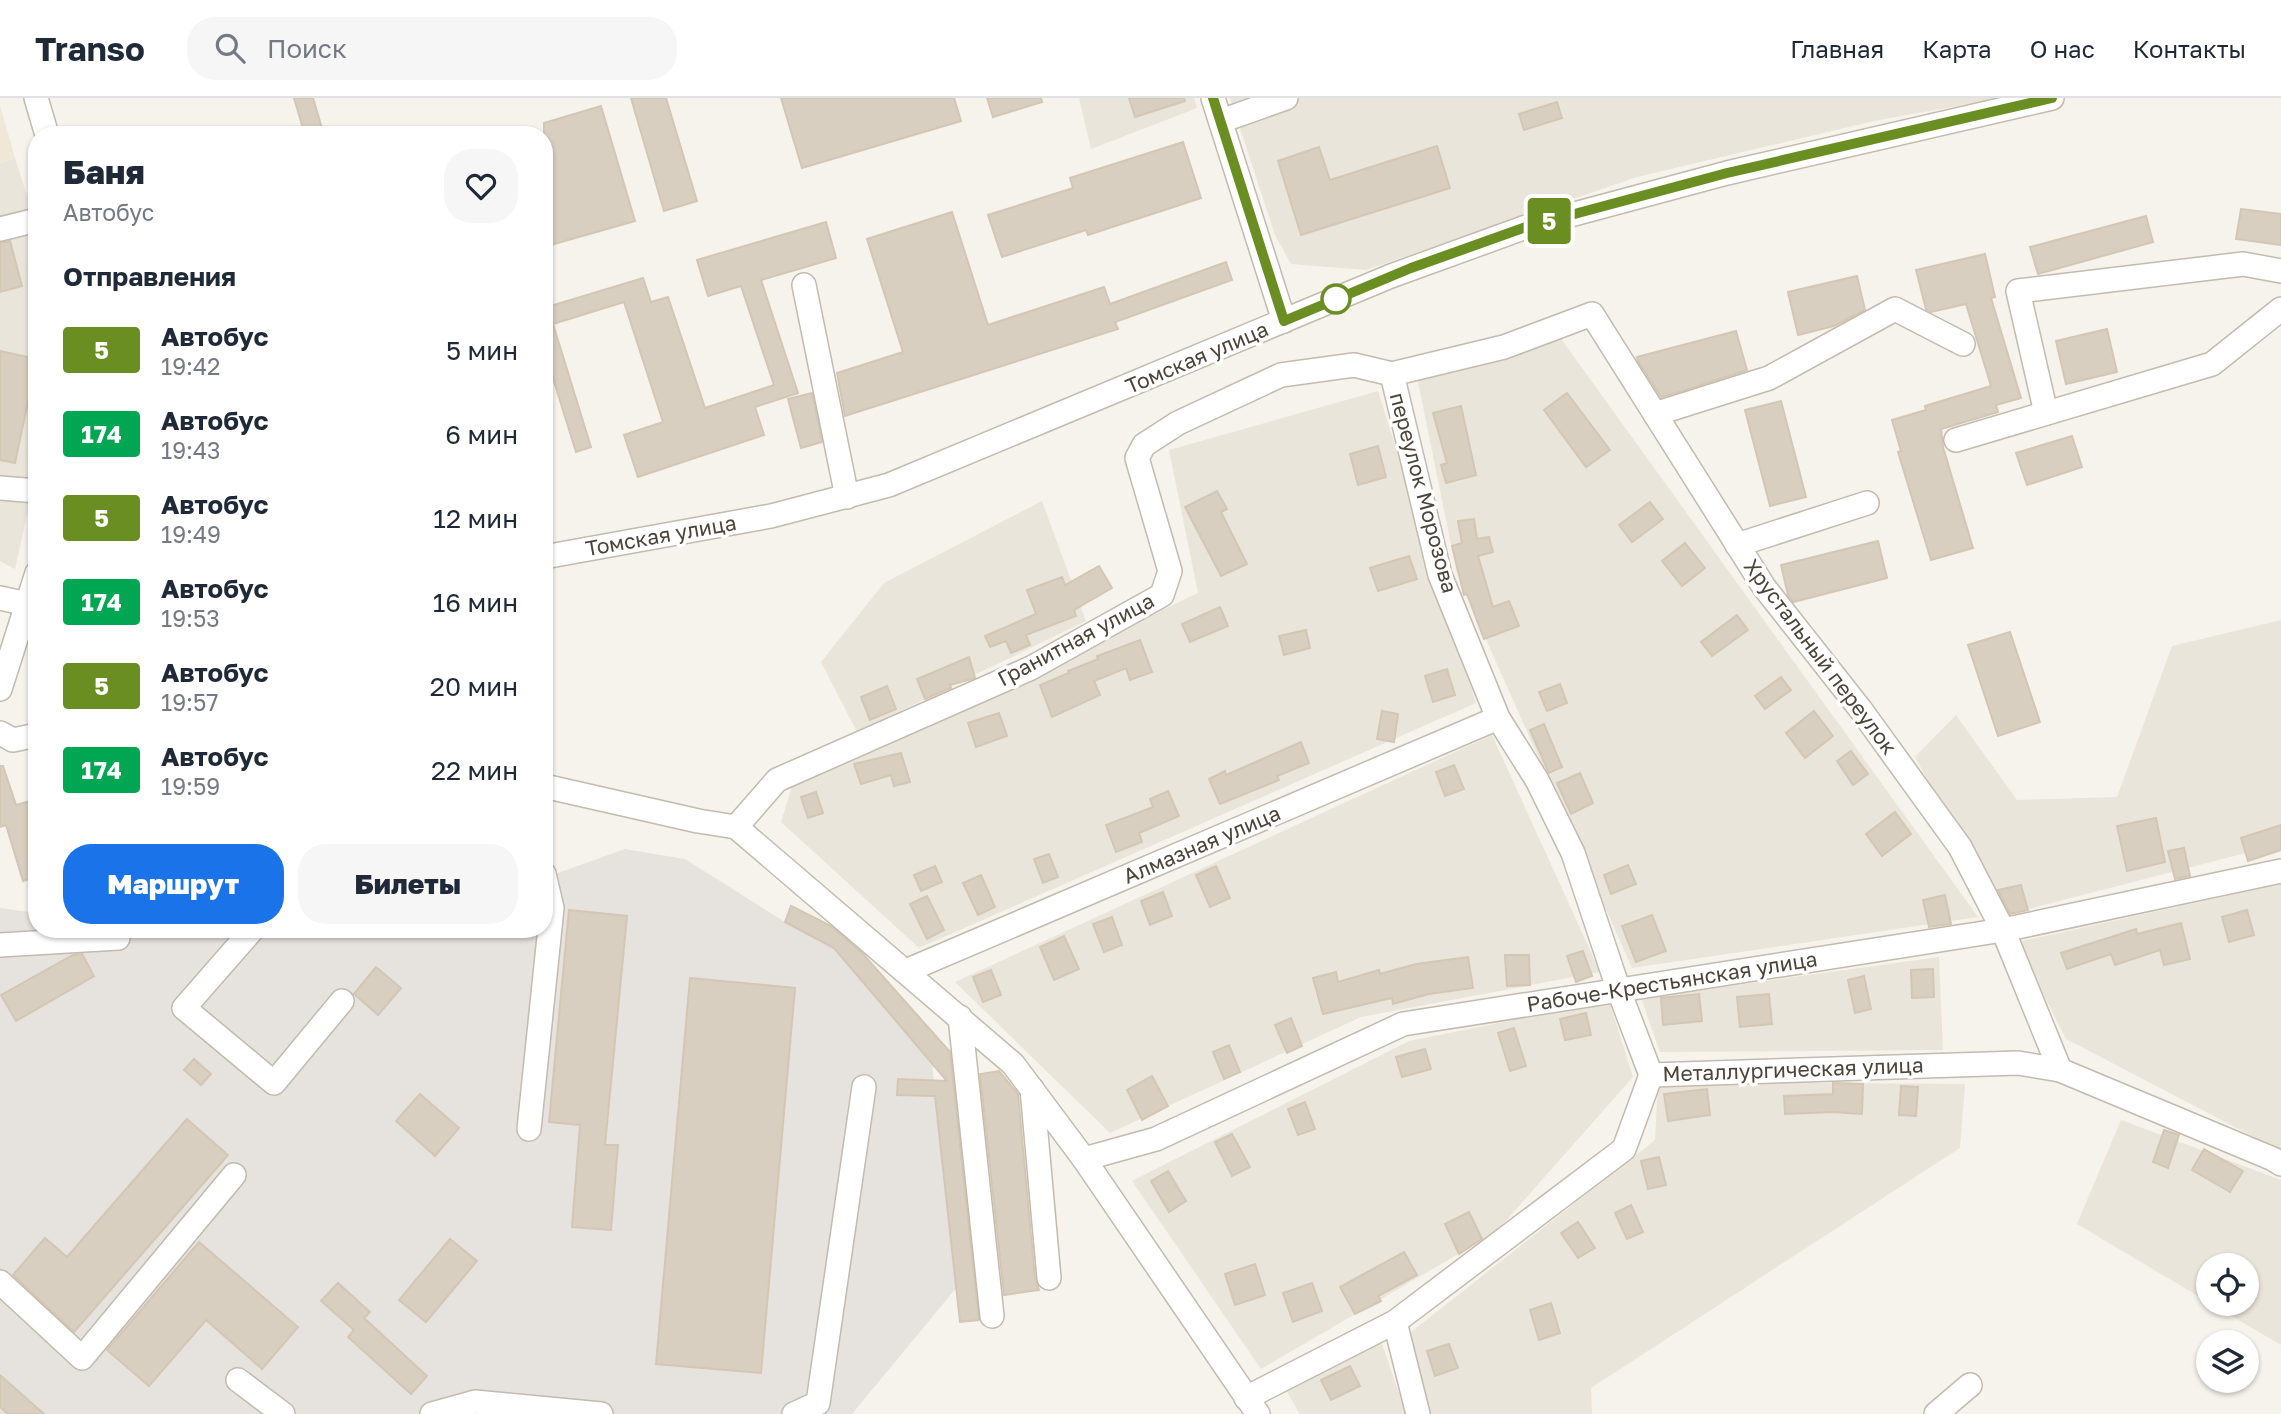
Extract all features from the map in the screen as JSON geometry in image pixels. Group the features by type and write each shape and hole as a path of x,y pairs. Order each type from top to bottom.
{"street":[{"path":"36,98 44,126"},
{"path":"1213,98 1284,321"},
{"path":"1221,121 1286,98"},
{"name":"Томская улица","path":"553,555 771,516 889,485 1403,271 1526,227 1727,173 2052,98"},
{"path":"0,229 28,222"},
{"path":"2046,413 2018,291 2243,264 2281,271"},
{"path":"804,285 847,497"},
{"path":"1654,414 1769,378 1895,309 1963,344"},
{"path":"1956,439 2212,363 2281,309"},
{"name":"Гранитная улица","path":"736,827 777,780 1031,668 1161,594 1170,571 1137,458 1144,445 1178,423 1281,375 1354,365 1392,374 1504,347 1592,314"},
{"name":"Хрустальный переулок","path":"1592,314 1764,587 1861,710 1960,847 2003,930 2060,1070"},
{"name":"переулок Морозова","path":"1392,374 1440,575 1498,718 1537,780 1573,853 1619,991 1651,1075"},
{"path":"0,488 28,490"},
{"path":"1737,545 1867,503"},
{"path":"0,598 27,604"},
{"path":"0,689 28,601"},
{"name":"Алмазная улица","path":"906,971 1498,718"},
{"path":"0,733 13,740 28,737"},
{"path":"553,788 736,827 960,1017 1013,1064 1032,1089 1084,1159 1252,1406"},
{"name":"Рабоче-Крестьянская улица","path":"1084,1159 1156,1139 1403,1024 2003,930 2281,871"},
{"path":"0,945 118,938"},
{"path":"245,938 184,1008 274,1083 342,1000"},
{"path":"529,1129 549,938"},
{"path":"960,1017 992,1316"},
{"name":"Металлургическая улица","path":"1252,1406 1395,1322 1624,1149 1651,1075 2018,1063 2060,1070 2281,1164"},
{"path":"794,1414 818,1404 864,1087"},
{"path":"1032,1089 1049,1278"},
{"path":"0,1282 82,1358 234,1175"},
{"path":"1395,1322 1418,1414"},
{"path":"238,1380 283,1414"},
{"path":"1936,1414 1970,1385"},
{"path":"432,1414 475,1402 601,1414"}],"shaded area":[{"path":"1079,98 1194,98 1197,108 1091,149"},
{"path":"1230,98 2002,98 1874,121 1637,177 1366,270 1291,264 1275,235"},
{"path":"0,105 15,158 0,163"},
{"path":"15,158 28,199 28,511 15,569 0,561 0,163"},
{"path":"1559,336 1978,917 1632,968 1457,574 1417,377"},
{"path":"1378,391 1476,703 919,948 781,822 792,786 1198,593 1169,450"},
{"path":"1042,501 1086,621 857,732 821,662 884,583"},
{"path":"2281,620 2281,844 2001,916 1915,757 1956,715 2017,800 2117,797 2172,646"},
{"path":"1492,735 1600,972 1361,1017 1110,1133 955,982"},
{"path":"625,849 685,859 785,922 834,948 932,1063 957,1287 852,1414 0,1414 0,908 28,912 28,938 553,938 553,875"},
{"path":"2281,884 2281,1151 2066,1039 2017,942"},
{"path":"1939,957 1943,1050 1660,1052 1641,998"},
{"path":"1609,1001 1633,1077 1496,1232 1261,1369 1132,1181 1409,1041"},
{"path":"1658,1082 1965,1084 1960,1148 1591,1388 1592,1414 1429,1414 1411,1332 1655,1140"},
{"path":"2121,1120 2281,1180 2281,1345 2231,1316 2259,1316 2259,1253 2196,1253 2196,1295 2077,1224"},
{"path":"1380,1338 1406,1414 1300,1414 1283,1385"}],"building":[{"path":"294,98 313,98 321,126 302,126"},
{"path":"631,98 666,98 697,201 664,211"},
{"path":"781,98 954,98 961,121 802,168"},
{"path":"987,98 1041,98 1042,102 993,117"},
{"path":"1129,98 1184,98 1185,101 1135,117"},
{"path":"1557,102 1562,118 1524,130 1519,114"},
{"path":"601,106 635,221 553,244 553,126 544,126 544,123"},
{"path":"1183,142 1201,198 1088,235 1086,230 1002,257 988,215 1073,188 1070,178"},
{"path":"1437,146 1450,188 1301,235 1278,161 1319,147 1330,180"},
{"path":"2241,209 2281,214 2281,245 2236,239"},
{"path":"952,212 988,325 1104,287 1110,304 1226,262 1232,280 1115,322 1118,329 845,416 837,373 903,352 867,239"},
{"path":"2146,216 2153,242 2038,274 2030,247"},
{"path":"826,222 836,258 761,280 798,393 755,407 764,435 638,477 624,435 663,422 624,302 553,324 553,305 643,278 651,302 668,297 705,408 774,385 741,286 708,296 697,260"},
{"path":"10,241 22,286 0,292 0,243"},
{"path":"1985,254 1995,297 1991,298 2021,398 1996,405 1998,412 1941,429 1943,447 1973,548 1931,560 1898,452 1901,451 1892,420 1926,410 1925,406 1991,386 1966,304 1931,312 1926,309 1916,270"},
{"path":"1857,276 1865,310 1834,326 1798,335 1788,292"},
{"path":"553,324 591,447 576,452 553,378"},
{"path":"2107,329 2117,372 2066,384 2056,341"},
{"path":"1736,331 1747,370 1676,393 1661,397 1638,361 1637,357"},
{"path":"0,351 28,357 28,402 15,463 0,460"},
{"path":"812,393 822,442 801,448 788,399"},
{"path":"1567,393 1610,450 1586,467 1544,410"},
{"path":"1781,401 1806,497 1770,506 1745,410"},
{"path":"1461,406 1476,475 1446,483 1441,465 1447,463 1433,413"},
{"path":"2072,436 2082,467 2027,485 2016,453"},
{"path":"1378,446 1386,477 1358,485 1350,454"},
{"path":"1217,491 1227,509 1221,512 1247,564 1221,576 1185,507"},
{"path":"1650,502 1663,519 1632,542 1619,525"},
{"path":"1474,519 1477,539 1489,537 1493,552 1478,556 1493,607 1509,601 1519,626 1484,639 1467,594 1464,595 1452,546 1462,543 1458,521"},
{"path":"1878,541 1887,578 1793,602 1788,595 1781,565"},
{"path":"1685,543 1705,568 1682,586 1662,561"},
{"path":"1409,556 1417,579 1378,591 1370,568"},
{"path":"1099,566 1112,588 1074,610 1076,616 1026,635 1030,645 1011,653 1006,641 990,647 985,636 1036,614 1027,590 1062,577 1065,585"},
{"path":"1220,607 1228,626 1190,642 1182,624"},
{"path":"1737,615 1748,630 1712,656 1701,642"},
{"path":"1306,630 1310,648 1284,655 1279,636"},
{"path":"2010,632 2040,722 1998,736 1968,645"},
{"path":"1140,640 1152,672 1130,680 1126,668 1094,681 1100,695 1052,717 1040,685 1098,659 1097,656"},
{"path":"969,657 975,678 950,685 951,688 925,699 917,679"},
{"path":"1447,669 1455,695 1433,702 1425,676"},
{"path":"1781,677 1791,690 1765,709 1755,696"},
{"path":"1560,684 1567,703 1547,711 1539,692"},
{"path":"887,686 896,709 870,720 861,697"},
{"path":"1382,711 1398,714 1394,742 1377,739"},
{"path":"1814,711 1833,736 1805,758 1786,733"},
{"path":"999,713 1007,736 976,747 968,723"},
{"path":"1544,724 1562,767 1549,773 1530,730"},
{"path":"1301,742 1309,763 1277,776 1279,780 1220,804 1209,779 1225,771 1226,775"},
{"path":"1851,751 1868,774 1853,785 1837,761"},
{"path":"901,753 910,782 894,786 891,775 861,784 854,764"},
{"path":"1454,765 1464,789 1445,796 1436,772"},
{"path":"0,766 3,766 16,805 28,802 28,880 23,881 6,825 0,827"},
{"path":"1580,773 1593,803 1571,814 1557,783"},
{"path":"1168,791 1179,816 1139,833 1142,842 1116,852 1106,825 1153,807 1150,799"},
{"path":"816,792 823,813 808,818 801,797"},
{"path":"1895,812 1911,834 1882,856 1866,834"},
{"path":"2156,818 2165,862 2127,871 2117,826"},
{"path":"2281,825 2281,850 2248,861 2241,838"},
{"path":"2184,848 2190,876 2175,879 2168,851"},
{"path":"1049,854 1058,877 1043,883 1034,859"},
{"path":"1628,865 1636,884 1611,894 1604,875"},
{"path":"935,866 942,882 921,891 914,875"},
{"path":"1216,866 1230,898 1210,907 1196,875"},
{"path":"981,875 995,907 978,915 963,883"},
{"path":"2021,885 2028,910 2010,914 1998,890"},
{"path":"1163,892 1172,916 1150,925 1141,901"},
{"path":"1945,895 1951,924 1929,927 1923,900"},
{"path":"927,896 944,930 927,939 910,904"},
{"path":"791,906 831,926 862,953 950,1052 979,1320 960,1322 935,1096 897,1095 898,1079 947,1081 834,948 785,922"},
{"path":"569,910 627,916 605,1145 618,1145 611,1230 572,1227 580,1125 549,1122"},
{"path":"2247,910 2254,935 2229,942 2222,917"},
{"path":"1652,915 1666,951 1636,962 1622,926"},
{"path":"1112,917 1122,945 1104,952 1093,924"},
{"path":"2181,923 2190,959 2164,965 2160,950 2115,965 2111,954 2067,969 2061,953 2136,929 2137,934"},
{"path":"1064,936 1079,969 1054,980 1040,947"},
{"path":"1583,951 1592,976 1576,982 1567,956"},
{"path":"82,954 94,976 16,1021 1,995 73,955"},
{"path":"1505,955 1529,955 1530,985 1507,986"},
{"path":"1468,957 1473,988 1429,994 1393,1004 1392,998 1323,1014 1313,978 1336,972 1338,982 1379,970 1380,974 1416,964"},
{"path":"376,967 401,988 378,1015 354,994"},
{"path":"1933,969 1934,997 1912,998 1911,970"},
{"path":"991,970 1001,995 983,1002 973,977"},
{"path":"1864,976 1871,1009 1855,1013 1848,980"},
{"path":"690,978 795,988 761,1373 656,1364"},
{"path":"1699,994 1702,1021 1663,1025 1661,998"},
{"path":"1769,994 1772,1024 1740,1027 1737,997"},
{"path":"1586,1013 1591,1035 1565,1040 1560,1019"},
{"path":"1291,1018 1302,1046 1287,1053 1275,1025"},
{"path":"1514,1028 1526,1066 1510,1071 1498,1033"},
{"path":"1229,1045 1240,1072 1224,1079 1213,1052"},
{"path":"1425,1049 1431,1069 1402,1077 1396,1057"},
{"path":"194,1059 211,1074 201,1085 184,1070"},
{"path":"999,1071 1018,1094 1035,1279 1039,1290 1004,1295 980,1074"},
{"path":"1152,1076 1168,1106 1142,1120 1127,1090"},
{"path":"1833,1083 1863,1084 1862,1114 1785,1114 1784,1096 1833,1094"},
{"path":"1901,1086 1918,1087 1916,1116 1899,1115"},
{"path":"1707,1089 1710,1115 1668,1121 1664,1094"},
{"path":"420,1094 459,1128 435,1156 396,1121"},
{"path":"1305,1102 1315,1129 1298,1135 1288,1109"},
{"path":"187,1119 228,1155 74,1332 13,1275 45,1238 67,1257"},
{"path":"2164,1130 2179,1135 2168,1168 2153,1162"},
{"path":"1232,1134 1250,1167 1232,1176 1215,1142"},
{"path":"2204,1149 2243,1171 2230,1192 2192,1170"},
{"path":"1659,1157 1666,1185 1648,1189 1641,1161"},
{"path":"1168,1171 1186,1201 1169,1212 1151,1181"},
{"path":"1631,1205 1643,1232 1627,1239 1615,1213"},
{"path":"1469,1212 1482,1239 1459,1254 1445,1224"},
{"path":"1578,1222 1595,1248 1578,1258 1561,1233"},
{"path":"450,1239 477,1261 426,1322 399,1300"},
{"path":"199,1242 298,1327 262,1369 206,1320 149,1386 107,1350"},
{"path":"1404,1252 1417,1275 1378,1296 1381,1301 1355,1314 1340,1287"},
{"path":"1255,1264 1265,1295 1235,1305 1225,1274"},
{"path":"338,1283 370,1312 364,1318 427,1376 411,1394 348,1337 354,1330 321,1301"},
{"path":"1312,1283 1322,1311 1293,1322 1283,1293"},
{"path":"1551,1303 1560,1333 1539,1340 1530,1310"},
{"path":"1449,1344 1458,1368 1435,1376 1427,1351"},
{"path":"1350,1366 1360,1386 1331,1400 1321,1380"},
{"path":"0,1375 44,1414 8,1414 0,1407"}],"bus line":[{"name":"5","path":"1213,98 1284,321 1452,252 1526,227 1727,173 2052,98"}]}
